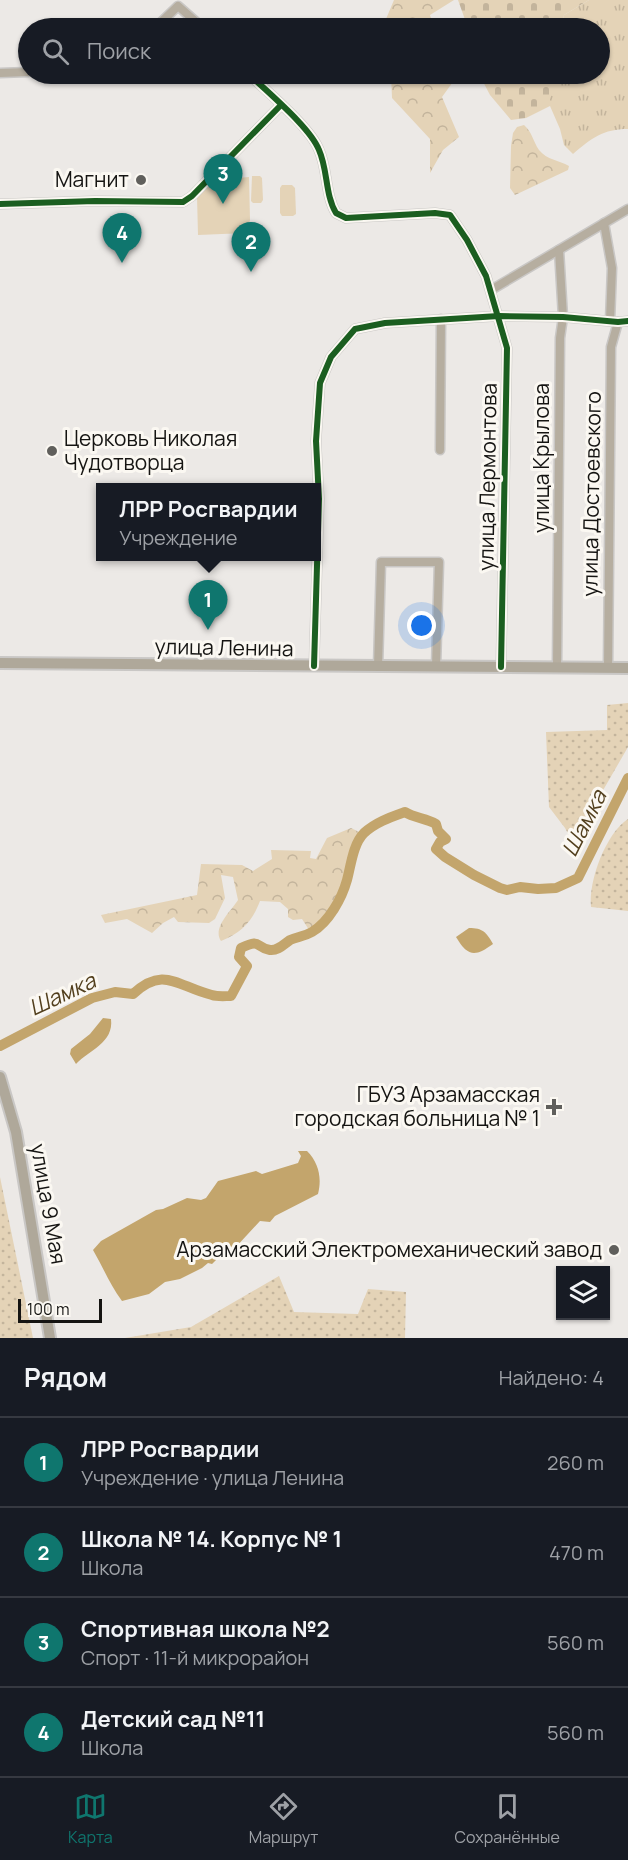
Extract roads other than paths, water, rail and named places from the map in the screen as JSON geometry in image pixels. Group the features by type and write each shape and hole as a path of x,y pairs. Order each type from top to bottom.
{"main road":[{"name":"улица Ленина","path":"0,663 628,668"},
{"name":"улица 9 Мая","path":"0,1077 16,1132 50,1338"}],"street":[{"path":"165,18 181,3 194,18"},
{"path":"0,73 18,72"},
{"path":"0,204 95,201 183,202 192,196 281,105 259,84"},
{"name":"улица Лермонтова","path":"281,105 315,142 323,160 330,199 336,213 346,218 435,213 450,215 468,240 491,290 507,348 501,667"},
{"path":"491,290 628,209"},
{"name":"улица Достоевского","path":"604,224 612,268 614,322 611,347 608,668"},
{"name":"улица Крылова","path":"557,667 560,338 563,316 559,250"},
{"path":"318,483 316,441 320,382 331,357 356,329 385,323 499,316 563,316 614,322 628,321"},
{"path":"440,450 441,319"},
{"path":"314,666 317,561"},
{"path":"378,667 381,562 439,562 436,667"}],"waterway":[{"name":"Шамка","path":"0,1046 92,998 115,992 133,994 144,985 163,979 214,996 231,996 247,966 239,957 241,948 255,943 265,949 276,949 318,928 334,909 342,894 360,838 379,823 405,812 436,824 438,831 446,839 440,842 436,849 474,875 507,890 520,887 556,888 578,878 628,778"}],"place":[{"name":"Магнит","path":"141,180"},
{"name":"Спортивная школа №2","path":"223,204"},
{"name":"Детский сад №11","path":"122,263"},
{"name":"Школа № 14. Корпус № 1","path":"251,272"},
{"name":"Церковь Николая Чудотворца","path":"52,451"},
{"name":"ЛРР Росгвардии","path":"208,630"},
{"name":"ГБУЗ Арзамасская городская больница № 1","path":"554,1107"},
{"name":"Арзамасский Электромеханический завод","path":"614,1250"}]}
